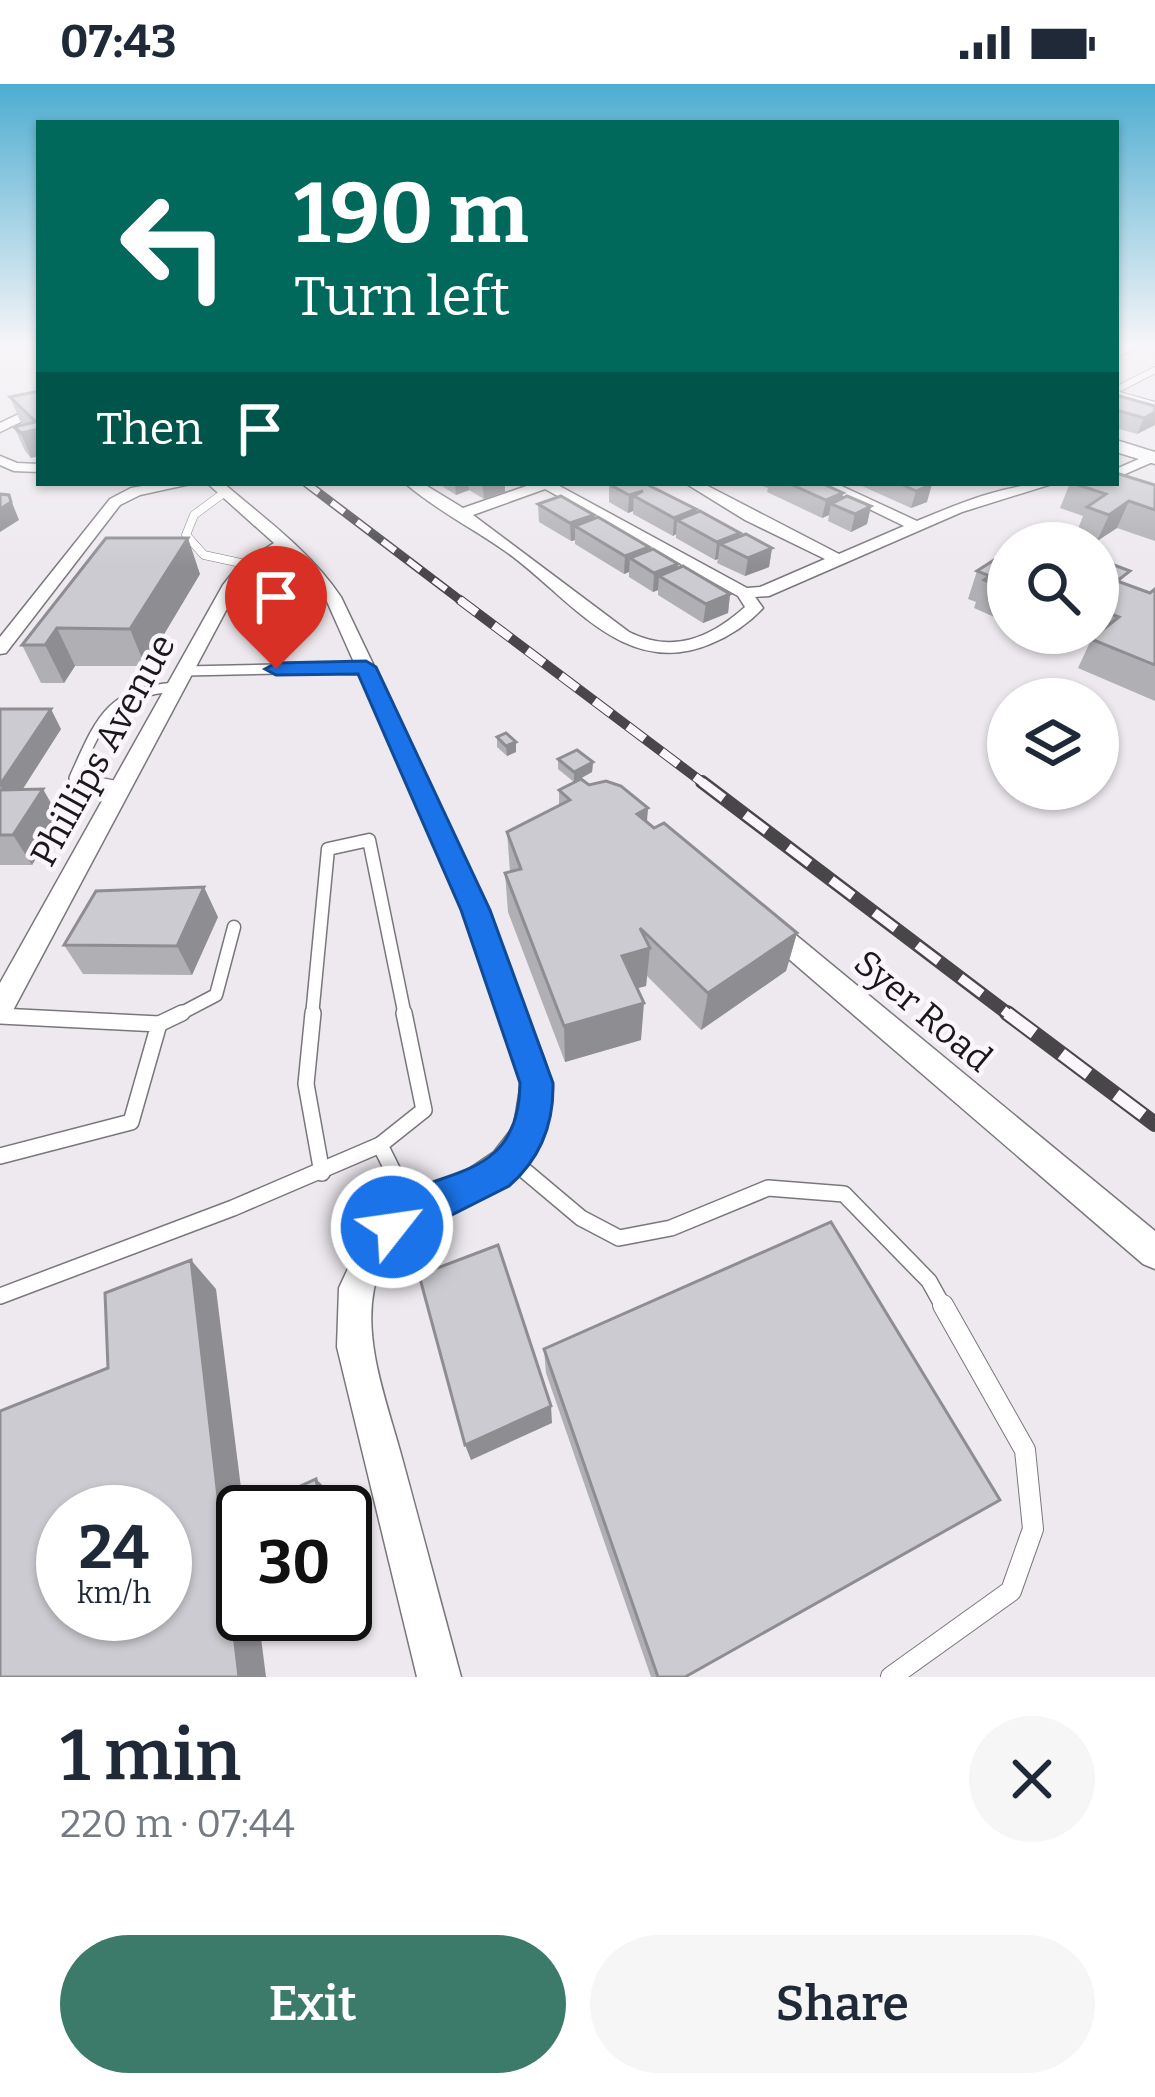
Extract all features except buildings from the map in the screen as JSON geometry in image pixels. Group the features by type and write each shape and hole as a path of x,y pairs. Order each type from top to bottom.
{"main road":[{"path":"1119,447 1154,457"}],"street":[{"path":"1119,473 1154,457"},
{"path":"0,460 14,467 36,468"},
{"path":"0,649 115,502 136,491 168,486"},
{"path":"417,486 629,639 651,649 676,650 742,621 754,608 744,593 549,486"},
{"path":"461,514 539,486"},
{"path":"697,486 750,518 839,560"},
{"path":"829,486 916,526"},
{"path":"969,486 996,498"},
{"path":"744,593 764,592 916,526 1038,486"},
{"path":"220,488 325,582 476,910 536,1083 532,1123 512,1160 496,1174 413,1211 392,1227 371,1253 357,1285 351,1320 439,1677"},
{"path":"579,503 611,493"},
{"name":"Phillips Avenue","path":"0,1012 231,585 250,565 284,543"},
{"name":"Syer Road","path":"749,910 1155,1252"}],"lane":[{"path":"220,488 194,515 185,535 191,548 206,559 250,565"},
{"path":"120,788 74,778 94,735 119,698 182,679 366,667"},
{"path":"0,1296 322,1173 380,1145 424,1110 369,840 328,849 306,1084 322,1173"},
{"path":"0,1012 159,1024 216,995 234,927"},
{"path":"0,1156 130,1122 159,1024"},
{"path":"380,1145 413,1211"},
{"path":"512,1160 581,1218 620,1238 671,1228 767,1188 844,1194 929,1281 1024,1450 1033,1528 1011,1591 891,1677"}],"railway":[{"path":"310,486 464,603"},
{"path":"460,600 706,785"},
{"path":"702,782 1011,1016"},
{"path":"1007,1013 1011,1016"},
{"path":"1011,1016 1155,1124"}],"route":[{"path":"276,669 366,667 476,910 536,1083 536,1109 528,1136 512,1160 496,1174 413,1211 392,1227"}]}
